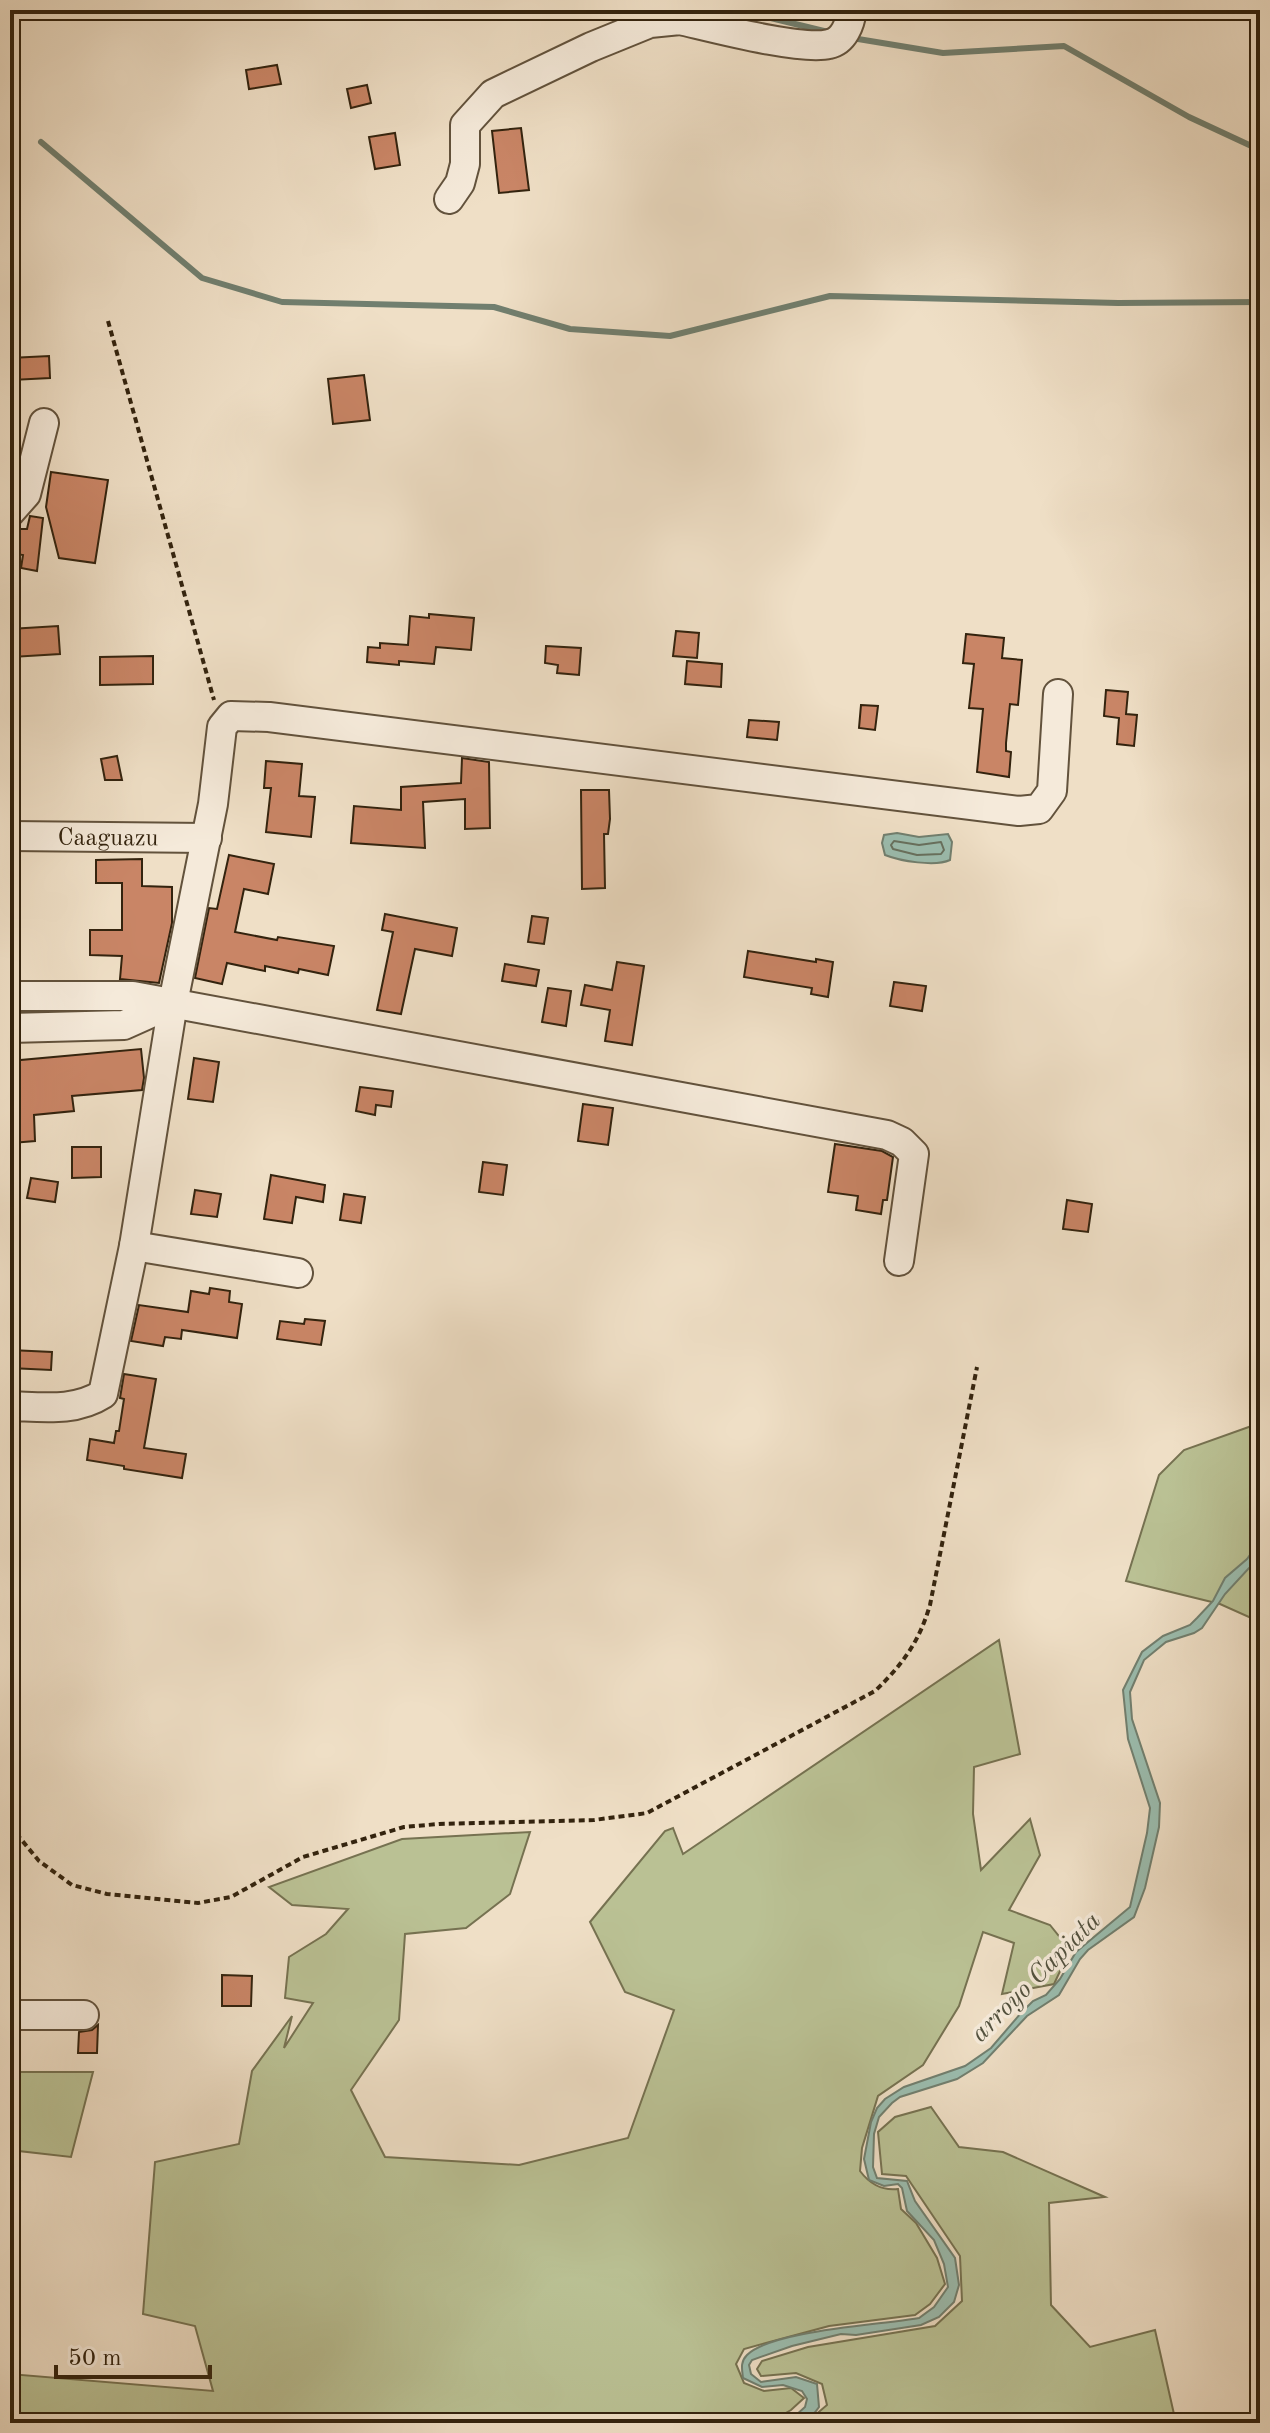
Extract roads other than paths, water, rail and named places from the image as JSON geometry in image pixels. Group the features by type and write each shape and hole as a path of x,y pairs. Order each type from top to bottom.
{"street":[{"path":"449,199 460,183 465,164 465,125 477,109 493,94 591,47 664,20 680,20 796,43 830,44 841,37 852,10"},
{"path":"10,512 26,494 44,423"},
{"path":"10,1406 72,1408 89,1403 103,1394 134,1246 173,1003 207,838 222,727 231,716 269,717 1019,811 1039,809 1052,791 1058,694"},
{"name":"Caaguazu","path":"10,836 207,838"},
{"path":"10,996 127,996 173,1003 858,1128 895,1138 914,1154 899,1261"},
{"path":"10,1028 124,1025 173,1003"},
{"path":"134,1246 298,1273"},
{"path":"10,2015 84,2015"}],"water":[{"path":"897,833 919,837 948,834 952,842 950,860 918,862 885,855 884,835"},
{"path":"1260,1541 1258,1563 1249,1568 1225,1594 1202,1628 1166,1642 1144,1660 1130,1692 1132,1719 1160,1803 1159,1827 1145,1888 1134,1917 1088,1950 1059,1995 1027,2016 983,2063 957,2079 900,2097 879,2117 874,2134 873,2167 877,2178 907,2181 915,2201 955,2258 959,2285 954,2302 939,2317 921,2325 856,2335 841,2334 752,2360 749,2365 751,2374 761,2382 796,2377 817,2384 819,2407 815,2412 802,2421 779,2423 795,2416 805,2407 807,2399 802,2391 783,2385 762,2387 743,2378 742,2363 747,2355 760,2347 803,2334 919,2318 934,2307 948,2287 944,2264 934,2240 907,2211 902,2188 898,2184 884,2186 869,2180 864,2159 871,2122 885,2099 904,2087 965,2066 991,2048 1033,2001 1046,1995 1076,1952 1130,1907 1150,1808 1128,1739 1123,1690 1142,1652 1163,1636 1190,1625 1213,1601 1225,1578 1247,1559"}],"waterway":[{"path":"738,10 828,32"},
{"path":"852,38 943,53 1064,46 1189,117 1260,150"},
{"path":"41,142 202,278 282,302 494,307 570,329 670,336 830,296 1118,303 1260,302"}],"water label":[{"name":"arroyo Capiata","path":"1035,1976"}]}
